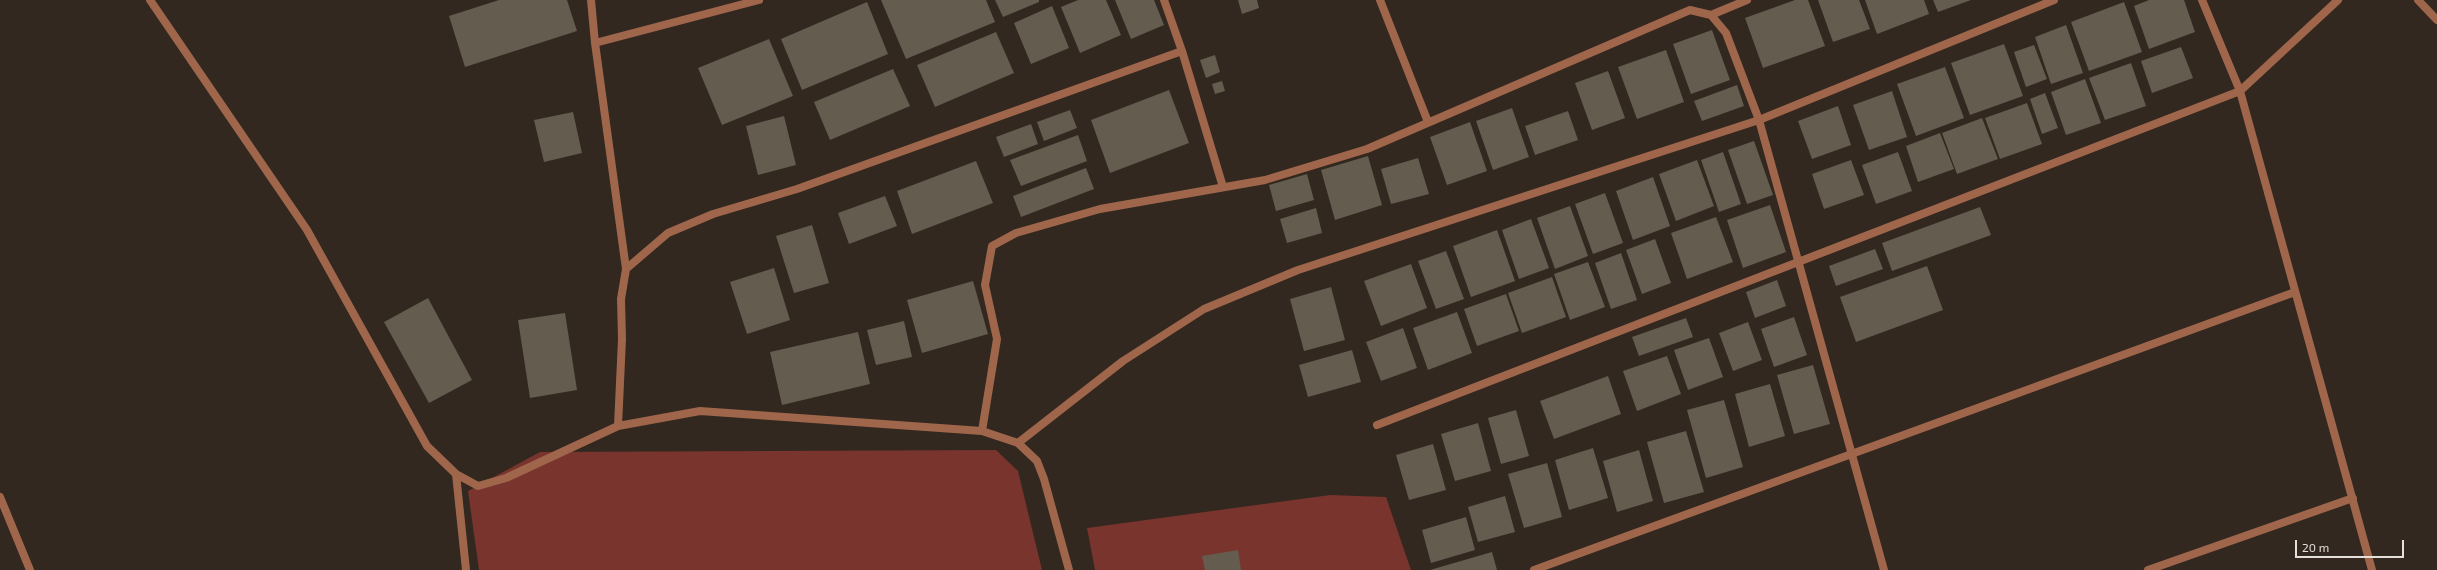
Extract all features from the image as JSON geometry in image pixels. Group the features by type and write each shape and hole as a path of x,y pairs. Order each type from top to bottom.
{"street":[{"path":"150,0 306,230 427,446 456,474 478,486 506,478 618,426 700,411 982,431 1018,443 1037,461 1044,479 1069,570"},
{"path":"591,0 595,43 626,269 621,298 622,339 618,426"},
{"path":"595,43 759,0"},
{"path":"1164,0 1182,51 1223,187"},
{"path":"1380,0 1428,122"},
{"path":"982,431 996,339 985,285 992,246 1016,233 1100,209 1265,180 1367,149 1690,10 1711,14 1747,0"},
{"path":"1018,443 1123,361 1204,309 1298,270 1759,120 2054,0"},
{"path":"2202,0 2240,92 2372,570"},
{"path":"1377,425 1798,261 2240,92 2338,0"},
{"path":"2418,0 2437,20"},
{"path":"1711,14 1726,32 1759,120 1884,570"},
{"path":"626,269 668,233 713,214 797,188 1182,51"},
{"path":"1534,570 2295,292"},
{"path":"456,474 466,570"},
{"path":"0,497 30,570"},
{"path":"2148,570 2353,498"}],"shaded area":[{"path":"996,450 1018,471 1042,570 479,570 468,491 540,452"},
{"path":"1330,495 1386,497 1411,570 1095,570 1087,528"}],"building":[{"path":"499,0 567,0 577,31 465,67 449,16"},
{"path":"881,0 986,0 995,22 906,59"},
{"path":"995,0 1039,0 1039,2 1003,17"},
{"path":"1078,0 1106,0 1121,35 1080,53 1061,7"},
{"path":"1115,0 1154,0 1164,25 1131,39"},
{"path":"1238,0 1257,0 1259,8 1242,14"},
{"path":"1795,0 1808,0 1825,46 1763,68 1745,18"},
{"path":"1818,0 1859,0 1870,29 1833,42"},
{"path":"1865,0 1924,0 1929,14 1877,34"},
{"path":"1933,0 1971,0 1938,12"},
{"path":"2149,0 2184,0 2195,32 2149,49 2134,6"},
{"path":"867,2 888,54 802,90 781,39"},
{"path":"2124,2 2142,52 2089,71 2071,22"},
{"path":"1052,6 1069,48 1031,64 1014,23"},
{"path":"2066,25 2083,73 2051,84 2035,37"},
{"path":"1712,30 1730,80 1691,94 1673,44"},
{"path":"996,32 1014,73 935,107 917,65"},
{"path":"769,39 793,96 722,125 698,68"},
{"path":"2004,44 2023,96 1970,115 1951,63"},
{"path":"2034,45 2047,79 2026,87 2014,52"},
{"path":"2181,47 2193,78 2152,93 2141,61"},
{"path":"1666,50 1684,102 1637,119 1618,67"},
{"path":"1215,55 1220,72 1206,78 1200,60"},
{"path":"2131,63 2146,106 2105,120 2089,78"},
{"path":"1945,67 1964,118 1916,136 1897,84"},
{"path":"893,69 910,106 830,140 814,102"},
{"path":"1608,71 1625,118 1592,130 1575,83"},
{"path":"2085,79 2101,123 2066,135 2051,92"},
{"path":"1222,81 1225,91 1215,94 1212,84"},
{"path":"1737,85 1744,106 1702,121 1694,101"},
{"path":"1169,90 1189,143 1110,173 1091,120"},
{"path":"1892,91 1907,137 1869,150 1853,105"},
{"path":"2045,93 2058,128 2042,134 2030,99"},
{"path":"2027,103 2042,144 2000,159 1985,118"},
{"path":"1838,106 1851,145 1812,159 1798,121"},
{"path":"1512,108 1529,157 1493,170 1476,121"},
{"path":"1070,110 1077,128 1044,141 1037,122"},
{"path":"1568,111 1578,140 1535,155 1525,126"},
{"path":"573,112 582,153 544,162 534,120"},
{"path":"784,116 796,165 758,175 746,126"},
{"path":"1982,118 1998,159 1957,174 1942,133"},
{"path":"1470,122 1487,171 1447,185 1430,137"},
{"path":"1031,124 1038,144 1004,157 996,137"},
{"path":"1940,133 1954,169 1918,182 1906,146"},
{"path":"1078,135 1087,161 1021,186 1010,160"},
{"path":"1754,141 1773,195 1747,204 1728,150"},
{"path":"1723,152 1741,204 1719,212 1701,160"},
{"path":"1898,152 1912,191 1876,204 1862,165"},
{"path":"1368,156 1382,205 1335,220 1321,170"},
{"path":"1418,158 1429,194 1391,204 1381,169"},
{"path":"1697,160 1714,206 1676,221 1659,174"},
{"path":"1851,160 1864,195 1824,209 1812,174"},
{"path":"976,161 993,203 912,234 897,191"},
{"path":"1086,168 1094,189 1021,217 1013,196"},
{"path":"1307,174 1314,200 1276,211 1269,185"},
{"path":"1653,177 1670,226 1633,240 1616,191"},
{"path":"1605,193 1623,243 1593,254 1575,204"},
{"path":"885,196 897,226 849,244 838,213"},
{"path":"1770,205 1786,252 1743,268 1727,220"},
{"path":"1570,206 1588,256 1555,269 1537,218"},
{"path":"1980,207 1991,235 1892,271 1882,243"},
{"path":"1316,208 1322,233 1287,243 1280,219"},
{"path":"1716,217 1733,262 1687,279 1671,233"},
{"path":"1531,219 1549,268 1519,279 1502,230"},
{"path":"812,225 829,283 794,293 776,236"},
{"path":"1497,230 1515,281 1471,297 1453,246"},
{"path":"1655,239 1671,283 1642,294 1626,250"},
{"path":"1875,249 1883,269 1836,286 1829,266"},
{"path":"1446,251 1464,299 1436,309 1418,261"},
{"path":"1621,253 1637,300 1611,309 1595,263"},
{"path":"1588,262 1605,307 1570,320 1554,274"},
{"path":"1411,264 1427,308 1381,326 1364,281"},
{"path":"1927,266 1943,310 1856,342 1840,297"},
{"path":"774,268 790,320 747,334 730,282"},
{"path":"1552,277 1566,317 1522,333 1508,293"},
{"path":"1777,280 1786,306 1755,318 1746,292"},
{"path":"973,281 988,334 922,353 907,300"},
{"path":"1331,287 1345,340 1304,351 1290,299"},
{"path":"1506,294 1519,331 1477,346 1464,309"},
{"path":"428,298 472,380 429,403 384,322"},
{"path":"1457,312 1472,353 1428,370 1413,328"},
{"path":"565,313 577,390 530,398 518,320"},
{"path":"1794,317 1807,355 1774,367 1761,329"},
{"path":"1686,318 1693,337 1639,356 1632,337"},
{"path":"904,321 912,357 876,365 867,330"},
{"path":"1748,322 1762,360 1733,371 1719,333"},
{"path":"1403,328 1417,368 1381,381 1366,342"},
{"path":"858,332 870,384 782,405 770,352"},
{"path":"1709,338 1723,377 1688,390 1674,350"},
{"path":"1352,350 1361,382 1308,397 1299,365"},
{"path":"1667,356 1681,394 1637,411 1623,371"},
{"path":"1813,365 1830,424 1794,434 1777,375"},
{"path":"1608,376 1621,414 1554,439 1540,401"},
{"path":"1770,384 1785,436 1749,447 1735,394"},
{"path":"1724,400 1743,467 1706,478 1687,410"},
{"path":"1516,410 1529,456 1501,464 1488,418"},
{"path":"1478,423 1491,471 1455,481 1441,434"},
{"path":"1686,431 1704,492 1664,503 1647,442"},
{"path":"1433,444 1446,490 1409,500 1396,455"},
{"path":"1593,448 1608,498 1569,510 1555,460"},
{"path":"1639,450 1653,501 1617,512 1603,461"},
{"path":"1547,463 1562,517 1524,528 1508,474"},
{"path":"1505,496 1515,532 1478,542 1468,507"},
{"path":"1466,517 1475,550 1431,563 1422,530"},
{"path":"1238,550 1241,570 1205,570 1202,556"},
{"path":"1492,552 1497,570 1430,570"}]}
